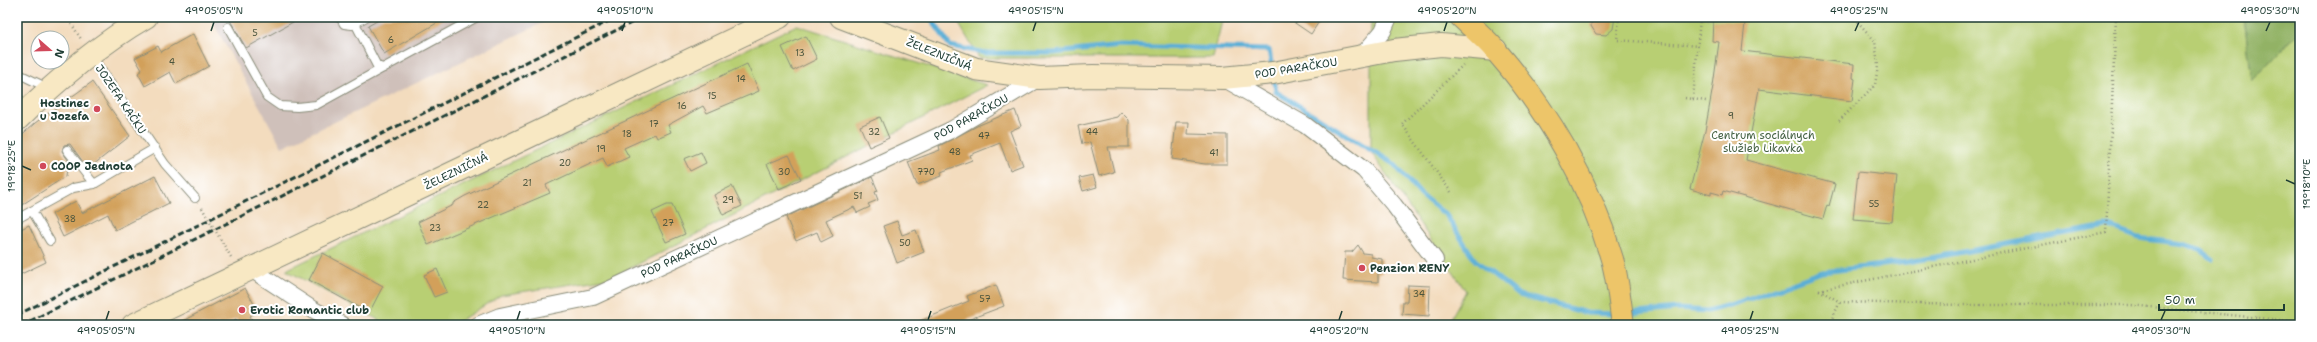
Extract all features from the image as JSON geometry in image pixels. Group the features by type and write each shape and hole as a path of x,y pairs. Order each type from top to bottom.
{"main road":[{"path":"1461,17 1496,50 1551,125 1589,194 1612,260 1622,325"}],"street":[{"name":"JOZEFA KAČKU","path":"90,54 146,17"},
{"name":"ŽELEZNIČNÁ","path":"133,325 780,17"},
{"name":"ŽELEZNIČNÁ","path":"841,17 882,24 976,69 1039,78"},
{"path":"1360,58 1383,31 1389,17"},
{"name":"POD PARAČKOU","path":"478,325 500,316 593,297 951,130 1039,78 1093,76 1223,78 1273,73 1360,58 1394,50 1441,45 1496,50"},
{"path":"17,120 48,89 90,54"},
{"path":"1223,78 1305,125 1364,170 1394,205 1435,260"},
{"path":"246,271 342,325"}],"lane":[{"path":"340,17 344,24 355,23 366,17"},
{"path":"228,27 267,97 280,106 297,107 316,105 476,17"},
{"path":"355,23 377,66 383,68"},
{"name":"JOZEFA KAČKU","path":"90,54 165,164 195,198"},
{"path":"17,73 48,89"},
{"path":"17,219 73,188 94,184 155,148"},
{"path":"68,150 94,184"},
{"path":"32,211 50,241"}],"path":[{"path":"17,24 30,17"},
{"path":"67,17 90,54"},
{"path":"1620,17 1617,40 1699,46"},
{"path":"1688,17 1700,18 1699,46 1693,99"},
{"path":"1839,121 1875,85 1878,66 1875,41 1856,20 1848,17"},
{"path":"2116,17 2106,232 1820,290 1840,302 1964,305 2131,305 2300,322"},
{"path":"1451,192 1402,124 1463,67 1469,48"},
{"path":"1685,98 1706,101"},
{"path":"195,198 246,271"},
{"path":"1829,325 1840,302"}],"shaded area":[{"path":"210,17 555,17 282,147"}],"green space":[{"path":"955,17 1223,17 1213,58 979,58"},
{"name":"Centrum sociálnych služieb Likavka","path":"1371,17 2244,17 2252,81 2300,31 2300,325 1447,325 1466,291 1371,152"},
{"path":"2244,17 2300,17 2300,31 2252,81"},
{"path":"797,25 987,85 611,278 501,295 453,325 388,325 286,270"}],"building":[{"path":"228,17 302,17 246,48"},
{"path":"384,17 447,17 384,54 368,26"},
{"path":"1286,17 1322,17 1311,34"},
{"path":"1592,17 1615,17 1613,29 1606,35 1596,34 1591,26"},
{"path":"1713,20 1745,23 1742,51 1854,64 1853,78 1855,79 1852,101 1759,89 1746,160 1835,184 1829,206 1827,205 1823,219 1723,191 1722,195 1711,192 1711,195 1690,189 1705,131 1719,42 1712,41"},
{"path":"193,34 209,66 176,84 170,72 145,86 138,73 142,70 135,58 158,46 161,52"},
{"path":"806,36 817,59 793,71 782,47"},
{"path":"747,64 759,91 707,113 703,106 668,125 671,132 657,138 655,134 624,148 629,157 607,167 603,158 546,185 550,193 428,245 418,222 453,205 453,203 465,196"},
{"path":"92,82 130,136 93,165 91,162 86,166 70,144 64,145 62,151 68,160 66,176 17,208 17,139 35,123"},
{"path":"1015,110 1021,126 1010,131 1023,165 1010,170 1000,143 970,155 972,160 941,172 942,176 917,185 908,162 940,150 939,146 977,126"},
{"path":"1121,112 1129,120 1129,147 1108,147 1114,172 1099,176 1090,142 1082,144 1078,126 1117,117"},
{"path":"880,117 889,138 869,147 860,126"},
{"path":"1176,122 1189,122 1188,134 1227,135 1227,164 1205,164 1172,159"},
{"path":"701,152 706,163 690,171 684,159"},
{"path":"789,155 801,179 779,189 767,164"},
{"path":"1858,172 1897,176 1892,222 1853,219"},
{"path":"1093,175 1097,187 1083,191 1079,178"},
{"path":"155,176 169,203 115,230 108,214 63,237 52,214 76,201 82,213"},
{"path":"872,177 878,191 875,192 878,200 868,204 870,207 857,213 854,207 826,220 833,236 821,242 817,232 796,241 786,217"},
{"path":"732,186 742,206 723,215 714,195"},
{"path":"667,205 672,205 685,234 666,242 652,212"},
{"path":"897,221 902,235 916,230 924,252 897,263 883,226"},
{"path":"29,225 46,262 17,276 17,231"},
{"path":"1358,245 1363,253 1371,254 1371,257 1382,259 1382,273 1378,273 1378,282 1343,280 1345,252 1352,252"},
{"path":"323,253 383,286 369,313 309,280"},
{"path":"437,269 447,292 434,297 424,275"},
{"path":"996,285 1004,306 962,322 964,325 910,325 969,301 967,296"},
{"path":"1408,285 1430,286 1429,316 1402,314 1403,302 1407,302"},
{"path":"245,288 254,304 251,306 255,313 250,316 255,325 239,325 236,319 224,325 175,325"}],"waterway":[{"path":"930,17 950,46 985,53 1053,53 1121,46 1269,50 1272,68"},
{"path":"1274,78 1276,92 1394,164 1421,195 1446,215 1475,260 1519,295 1587,313 1617,314"},
{"path":"1627,314 1678,309 1708,311 1736,303 1822,272 1908,262 2106,226 2139,238 2184,244 2199,249 2213,259"}],"railway":[{"path":"17,315 617,17"},
{"path":"22,325 643,17"}],"place":[{"name":"Hostinec u Jozefa","path":"97,109"},
{"name":"COOP Jednota","path":"43,166"},
{"name":"Penzion RENY","path":"1362,268"},
{"name":"Erotic Romantic club","path":"242,310"}]}
